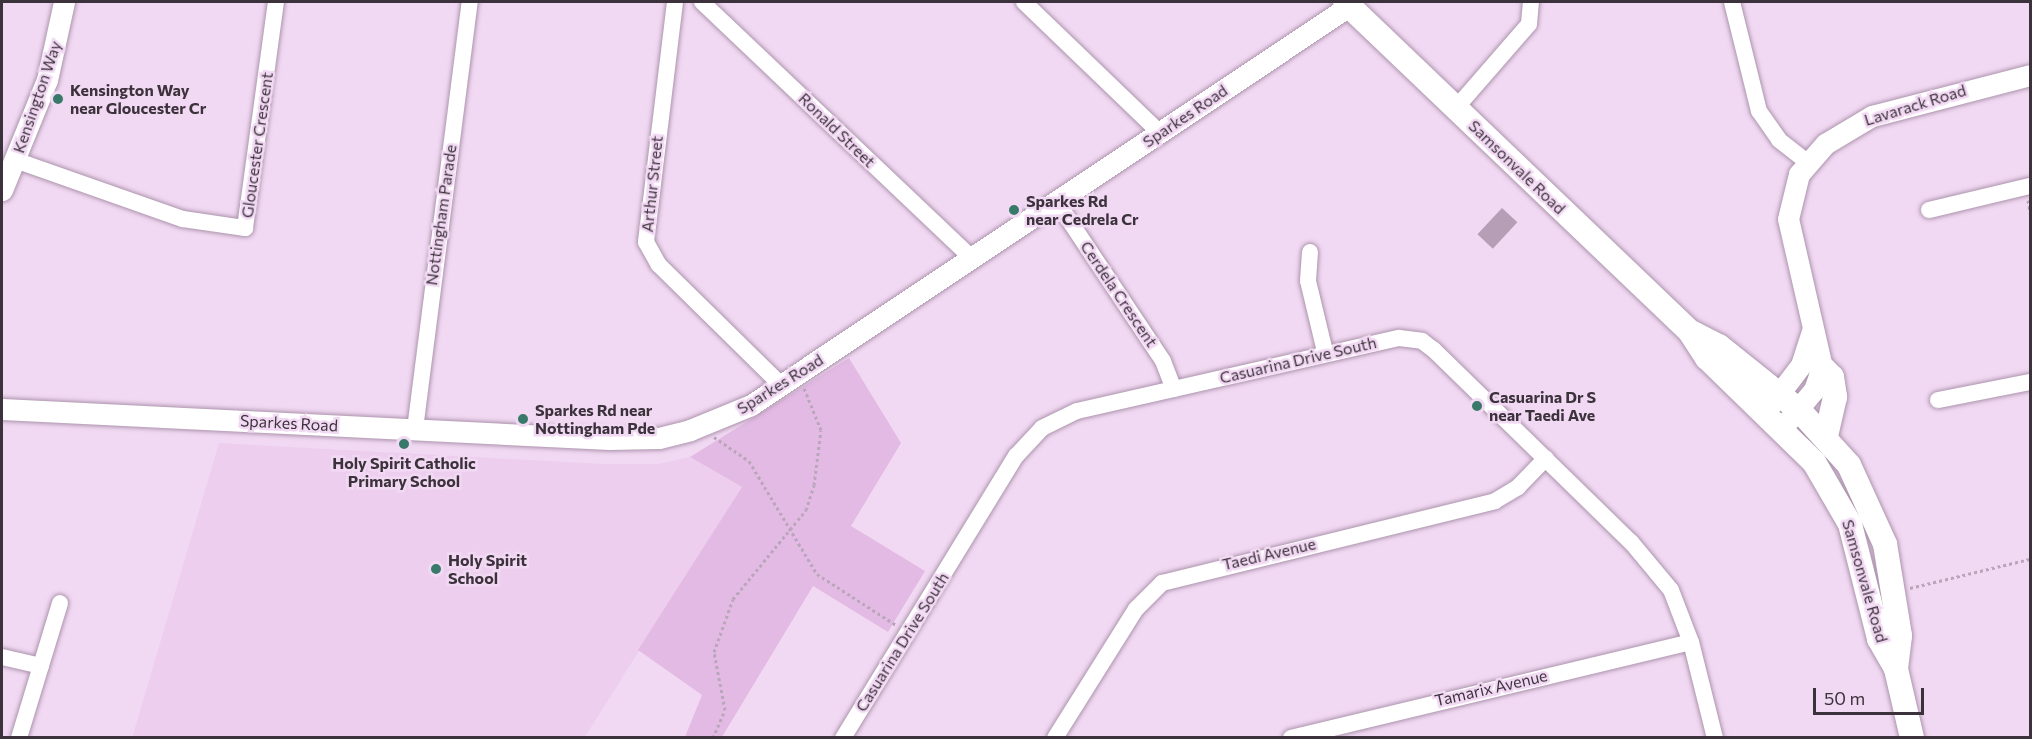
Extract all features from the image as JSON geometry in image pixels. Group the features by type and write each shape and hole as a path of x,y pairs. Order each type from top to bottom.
{"main road":[{"name":"Samsonvale Road","path":"1347,4 1690,332 1707,358 1772,403 1799,410 1826,436 1871,505 1893,591 1900,636 1896,669"},
{"path":"1822,367 1832,377 1835,397 1826,436"},
{"name":"Samsonvale Road","path":"1772,403 1781,429 1814,462 1840,503 1858,550 1879,639 1896,669 1912,738"}],"street":[{"name":"Kensington Way","path":"2,190 57,47 64,2"},
{"name":"Gloucester Crescent","path":"15,160 183,219 245,228 276,2"},
{"name":"Nottingham Parade","path":"415,429 470,2"},
{"name":"Arthur Street","path":"675,2 646,242 659,265 789,380"},
{"name":"Ronald Street","path":"702,2 972,258"},
{"path":"1024,2 1160,132"},
{"path":"1456,108 1529,24 1531,2"},
{"path":"1732,2 1759,111 1779,140 1808,163"},
{"name":"Sparkes Road","path":"2,409 619,439 659,438 709,424 789,380 1057,202 1347,4"},
{"name":"Lavarack Road","path":"1822,367 1788,219 1793,188 1808,163 1845,129 1872,116 2031,75"},
{"path":"1929,210 2031,186"},
{"name":"Cerdela Crescent","path":"1057,202 1163,361 1174,389"},
{"path":"1310,252 1308,281 1325,352"},
{"path":"1772,403 1801,365 1812,331"},
{"name":"Casuarina Drive South","path":"843,738 1029,440 1077,411 1325,352 1399,338 1422,341 1546,458 1671,590 1691,642 1715,738"},
{"path":"1781,429 1819,383 1822,367"},
{"path":"1938,400 2031,382"},
{"name":"Taedi Avenue","path":"1055,738 1136,609 1162,583 1495,501 1518,487 1546,458"},
{"path":"20,738 60,603"},
{"name":"Tamarix Avenue","path":"1291,738 1691,642"},
{"path":"2,657 41,666"}],"path":[{"path":"2031,197 2031,213"},
{"path":"713,738 725,710 714,652 733,599 806,510 814,485 821,430 789,380"},
{"path":"709,424 716,441 749,460 792,525 817,574 908,633"},
{"path":"1893,591 2031,559"}],"shaded area":[{"path":"849,358 901,443 851,526 925,571 888,632 813,586 722,737 685,737 702,695 638,650 742,487 690,457"},
{"name":"Holy Spirit School","path":"219,443 602,464 658,464 690,457 742,487 585,737 132,738"}],"building":[{"path":"1502,208 1517,222 1493,249 1477,234"}],"place":[{"name":"Kensington Way near Gloucester Cr","path":"58,99"},
{"name":"Sparkes Rd near Cedrela Cr","path":"1014,210"},
{"name":"Casuarina Dr S near Taedi Ave","path":"1477,406"},
{"name":"Sparkes Rd near Nottingham Pde","path":"523,419"},
{"name":"Holy Spirit Catholic Primary School","path":"404,444"},
{"name":"Holy Spirit School","path":"436,569"}]}
